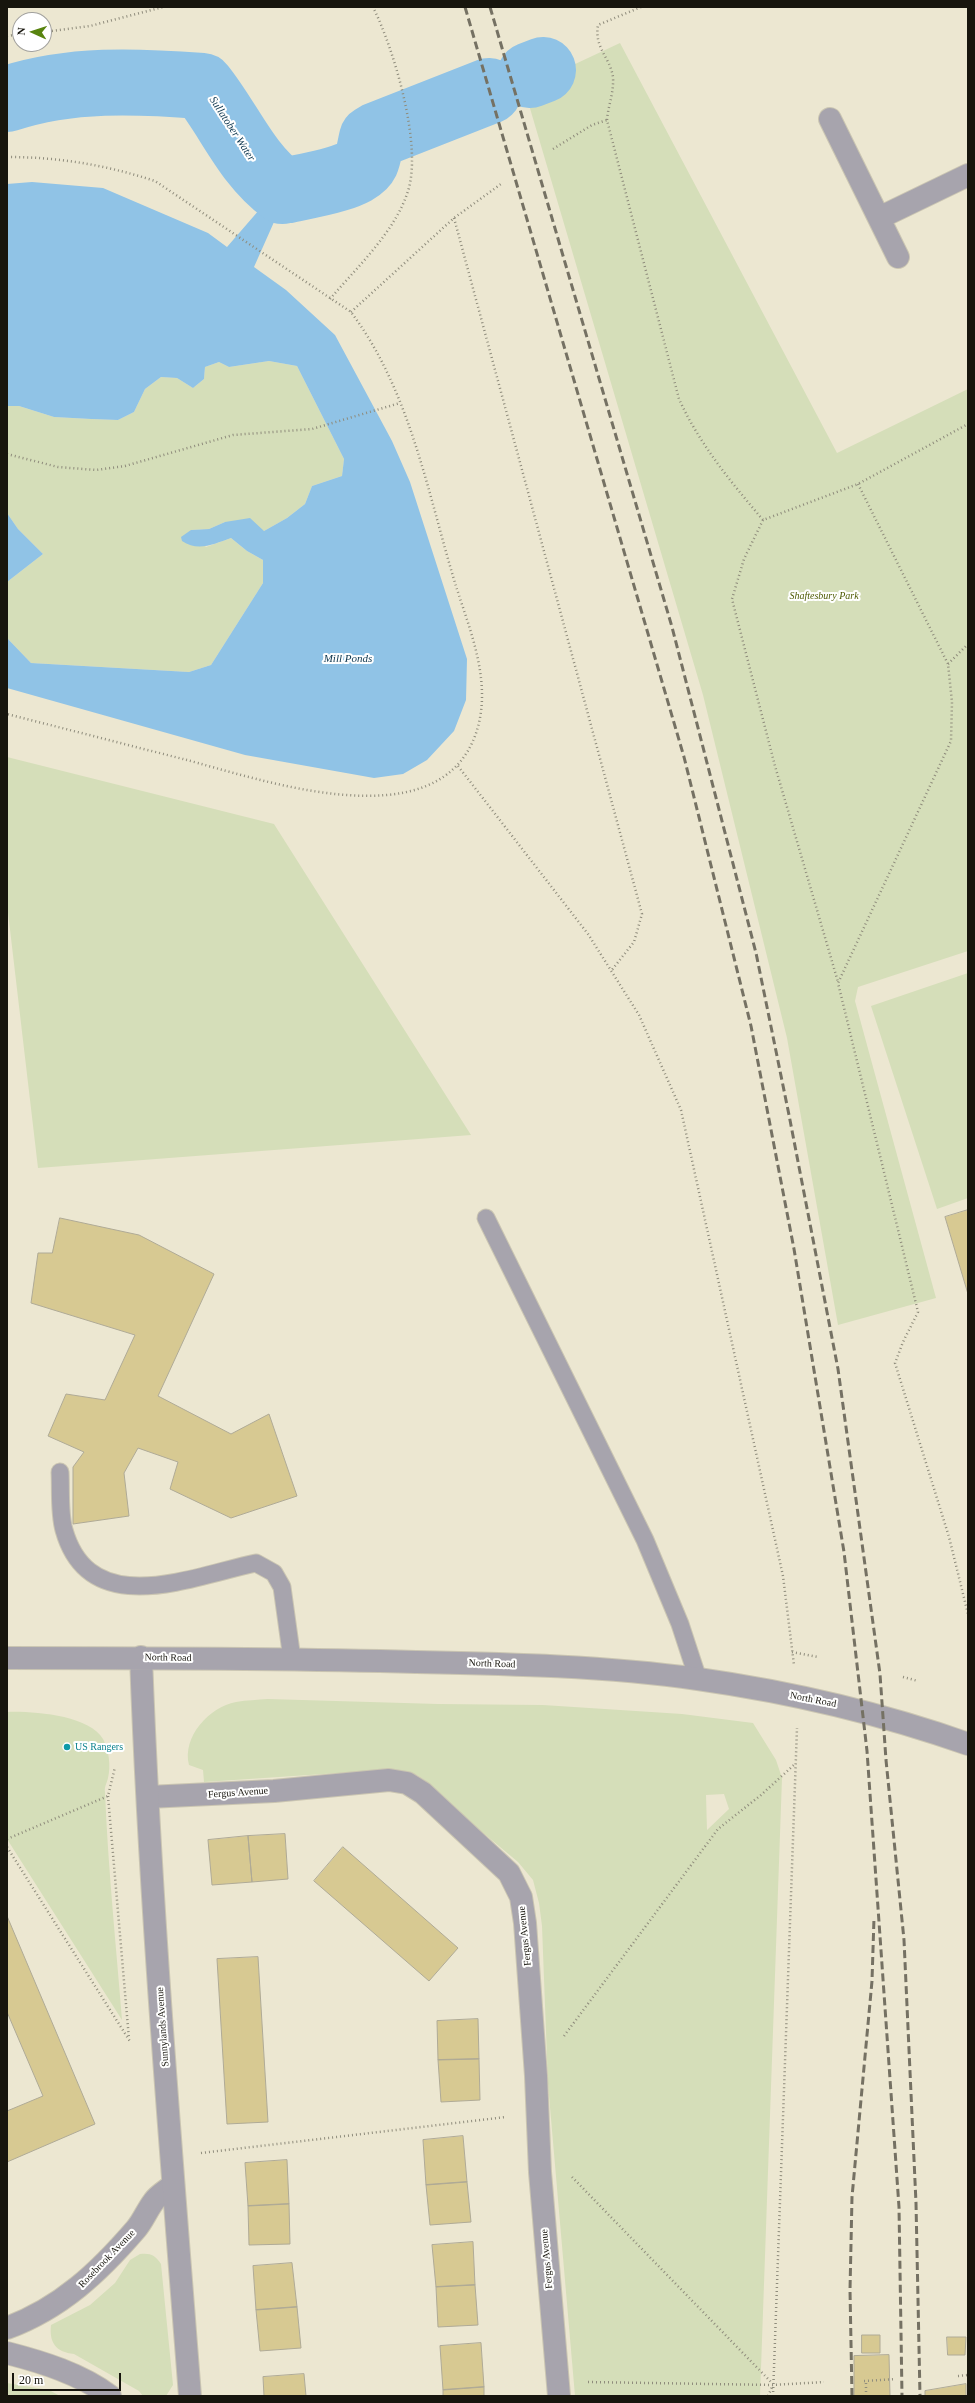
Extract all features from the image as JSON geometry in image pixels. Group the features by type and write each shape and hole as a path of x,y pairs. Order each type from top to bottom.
{"street":[{"path":"830,119 898,258"},
{"path":"879,218 968,175"},
{"name":"North Road","path":"7,1658 141,1657 292,1659 564,1666 698,1679 798,1696 854,1708 968,1744"},
{"name":"Sunnylands Avenue","path":"141,1657 144,1741 171,2156 190,2396"},
{"name":"Fergus Avenue","path":"148,1797 274,1791 389,1780 407,1783 423,1793 509,1873 521,1897 525,1923 537,2114 558,2389"},
{"name":"Rosebrook Avenue","path":"7,2328 28,2320 55,2306 85,2283 138,2227 155,2199 173,2185"},
{"path":"7,2353 27,2358 94,2384 110,2396"}],"lane":[{"path":"486,1218 645,1540 680,1624 698,1679"},
{"path":"60,1472 63,1528 73,1554 94,1575 119,1585 138,1587 183,1582 228,1569 256,1563 274,1574 282,1587 292,1659"}],"path":[{"path":"52,31 90,26 163,7"},
{"path":"330,299 393,223 408,194 412,172 412,150 404,96 379,19 373,7"},
{"path":"641,7 598,25 598,44 613,76 613,88 607,120 679,399 691,426 716,463 763,520"},
{"path":"553,149 592,125 607,120"},
{"path":"7,157 85,162 118,168 155,181 351,312 372,341 412,431 456,585 476,644 481,677 480,713 475,736 458,766 443,778 424,787 398,793 358,797 300,789 7,714"},
{"path":"351,312 454,218 501,184"},
{"path":"454,218 640,900 642,914 634,942 611,971"},
{"path":"7,454 58,467 96,470 125,466 233,435 284,433 325,424 400,403"},
{"path":"968,424 858,484 763,520 744,560 732,599 775,766 838,982 918,1312 902,1342 895,1363 949,1537 968,1614"},
{"path":"838,982 950,741 952,702 948,664 858,484"},
{"path":"948,664 968,644"},
{"path":"458,766 588,934 639,1015 681,1110 783,1576 798,1696 773,2396"},
{"path":"792,1652 818,1657"},
{"path":"903,1677 918,1681"},
{"path":"129,2040 108,1796 113,1768 144,1741"},
{"path":"563,2038 718,1829 761,1795 796,1764"},
{"path":"7,1839 108,1796"},
{"path":"7,1847 133,2046"},
{"path":"171,2156 537,2114"},
{"path":"571,2176 773,2385"},
{"path":"958,2376 968,2375"},
{"path":"866,2396 865,2381 895,2380"},
{"path":"558,2389 773,2385 824,2382"},
{"path":"768,2396 773,2385"}],"green space":[{"name":"Shaftesbury Park","path":"620,43 837,453 968,389 968,951 858,987 855,1001 936,1298 838,1325 787,1038 703,695 524,88"},
{"path":"269,361 297,366 344,459 342,476 312,486 305,504 287,518 264,531 225,522 209,529 191,530 206,547 231,538 247,551 263,560 263,583 211,665 189,672 31,663 8,639 7,582 43,554 18,529 7,513 7,406 19,406 54,417 118,420 134,412 145,389 161,377 177,378 193,388 204,379 205,367 219,362 229,367"},
{"path":"7,757 274,824 471,1135 38,1168 7,904"},
{"path":"968,973 968,1198 937,1209 871,1006"},
{"path":"268,1699 438,1704 543,1705 682,1714 753,1723 776,1760 782,1778 760,2396 575,2396 548,2084 542,1926 539,1903 533,1880 518,1862 451,1806 426,1781 417,1775 384,1770 204,1782 203,1770 189,1765 188,1754 194,1734 200,1725 216,1710 226,1705 240,1701","holes":["724,1794 729,1809 707,1830 706,1795"]},
{"path":"7,1712 31,1712 59,1716 73,1720 96,1731 105,1743 109,1763 108,1780 105,1787 108,1849 122,2020 7,1839"},
{"path":"140,2254 152,2255 157,2258 161,2264 173,2385 166,2396 143,2396 139,2391 74,2354 58,2349 51,2337 51,2325 90,2305 115,2283 130,2260"},
{"path":"7,2383 49,2390 60,2396 7,2396"}],"water":[{"name":"Mill Ponds","path":"32,182 103,188 208,233 227,247 279,187 286,195 254,267 286,290 335,335 392,441 410,482 467,659 466,700 454,731 427,760 403,774 374,778 245,755 7,688 7,633 8,639 31,663 189,672 211,665 263,583 263,560 247,551 231,538 206,546 194,546 182,541 181,537 191,530 209,529 225,522 250,518 264,531 287,518 305,504 312,486 342,476 344,459 297,366 269,361 229,367 219,362 205,367 204,379 193,388 177,378 161,377 145,389 134,412 118,420 54,417 19,406 7,406 7,184"},
{"path":"7,513 18,529 43,554 7,582"}],"building":[{"path":"968,1210 968,1294 945,1217"},
{"path":"60,1218 139,1235 214,1274 158,1396 231,1434 269,1414 297,1496 231,1518 170,1489 178,1462 138,1448 124,1473 129,1516 73,1524 73,1467 84,1452 48,1436 66,1394 105,1400 135,1335 31,1303 38,1253 52,1253"},
{"path":"285,1834 288,1879 252,1882 248,1836"},
{"path":"248,1836 252,1882 212,1885 208,1840"},
{"path":"343,1847 458,1948 429,1981 314,1881"},
{"path":"7,1916 95,2124 7,2162 7,2111 43,2096 7,2012"},
{"path":"258,1957 268,2122 227,2124 217,1959"},
{"path":"478,2019 479,2059 438,2060 437,2021"},
{"path":"479,2059 480,2100 441,2102 438,2060"},
{"path":"463,2136 467,2182 426,2185 423,2140"},
{"path":"287,2160 289,2204 248,2206 245,2163"},
{"path":"467,2182 471,2222 430,2225 426,2185"},
{"path":"289,2204 290,2244 249,2245 248,2206"},
{"path":"473,2242 475,2285 436,2287 432,2245"},
{"path":"292,2263 297,2307 256,2310 253,2266"},
{"path":"475,2285 478,2325 438,2327 436,2287"},
{"path":"297,2307 301,2348 260,2351 256,2310"},
{"path":"862,2335 880,2335 880,2353 862,2353"},
{"path":"947,2337 966,2337 965,2355 948,2355"},
{"path":"481,2343 484,2387 443,2390 440,2346"},
{"path":"889,2355 890,2396 854,2396 854,2356"},
{"path":"304,2374 306,2396 264,2396 263,2377"},
{"path":"966,2384 966,2396 925,2396 925,2391"},
{"path":"484,2387 484,2396 443,2396 443,2390"}],"waterway":[{"path":"530,75 543,70"},
{"name":"Sullatober Water","path":"7,99 31,92 79,84 128,82 202,86 248,155 270,180 283,191 315,185 341,178 352,173 361,168 366,162 372,138 377,135 489,91"}],"railway":[{"path":"465,7 684,757 751,1026 794,1249 844,1552 867,1751 899,2207 902,2396"},
{"path":"490,7 672,627 756,953 838,1369 880,1674 886,1760 904,1940 916,2203 920,2396"},
{"path":"852,2396 850,2290 852,2197 872,1981 874,1918"}],"place":[{"name":"US Rangers","path":"67,1747"}]}
